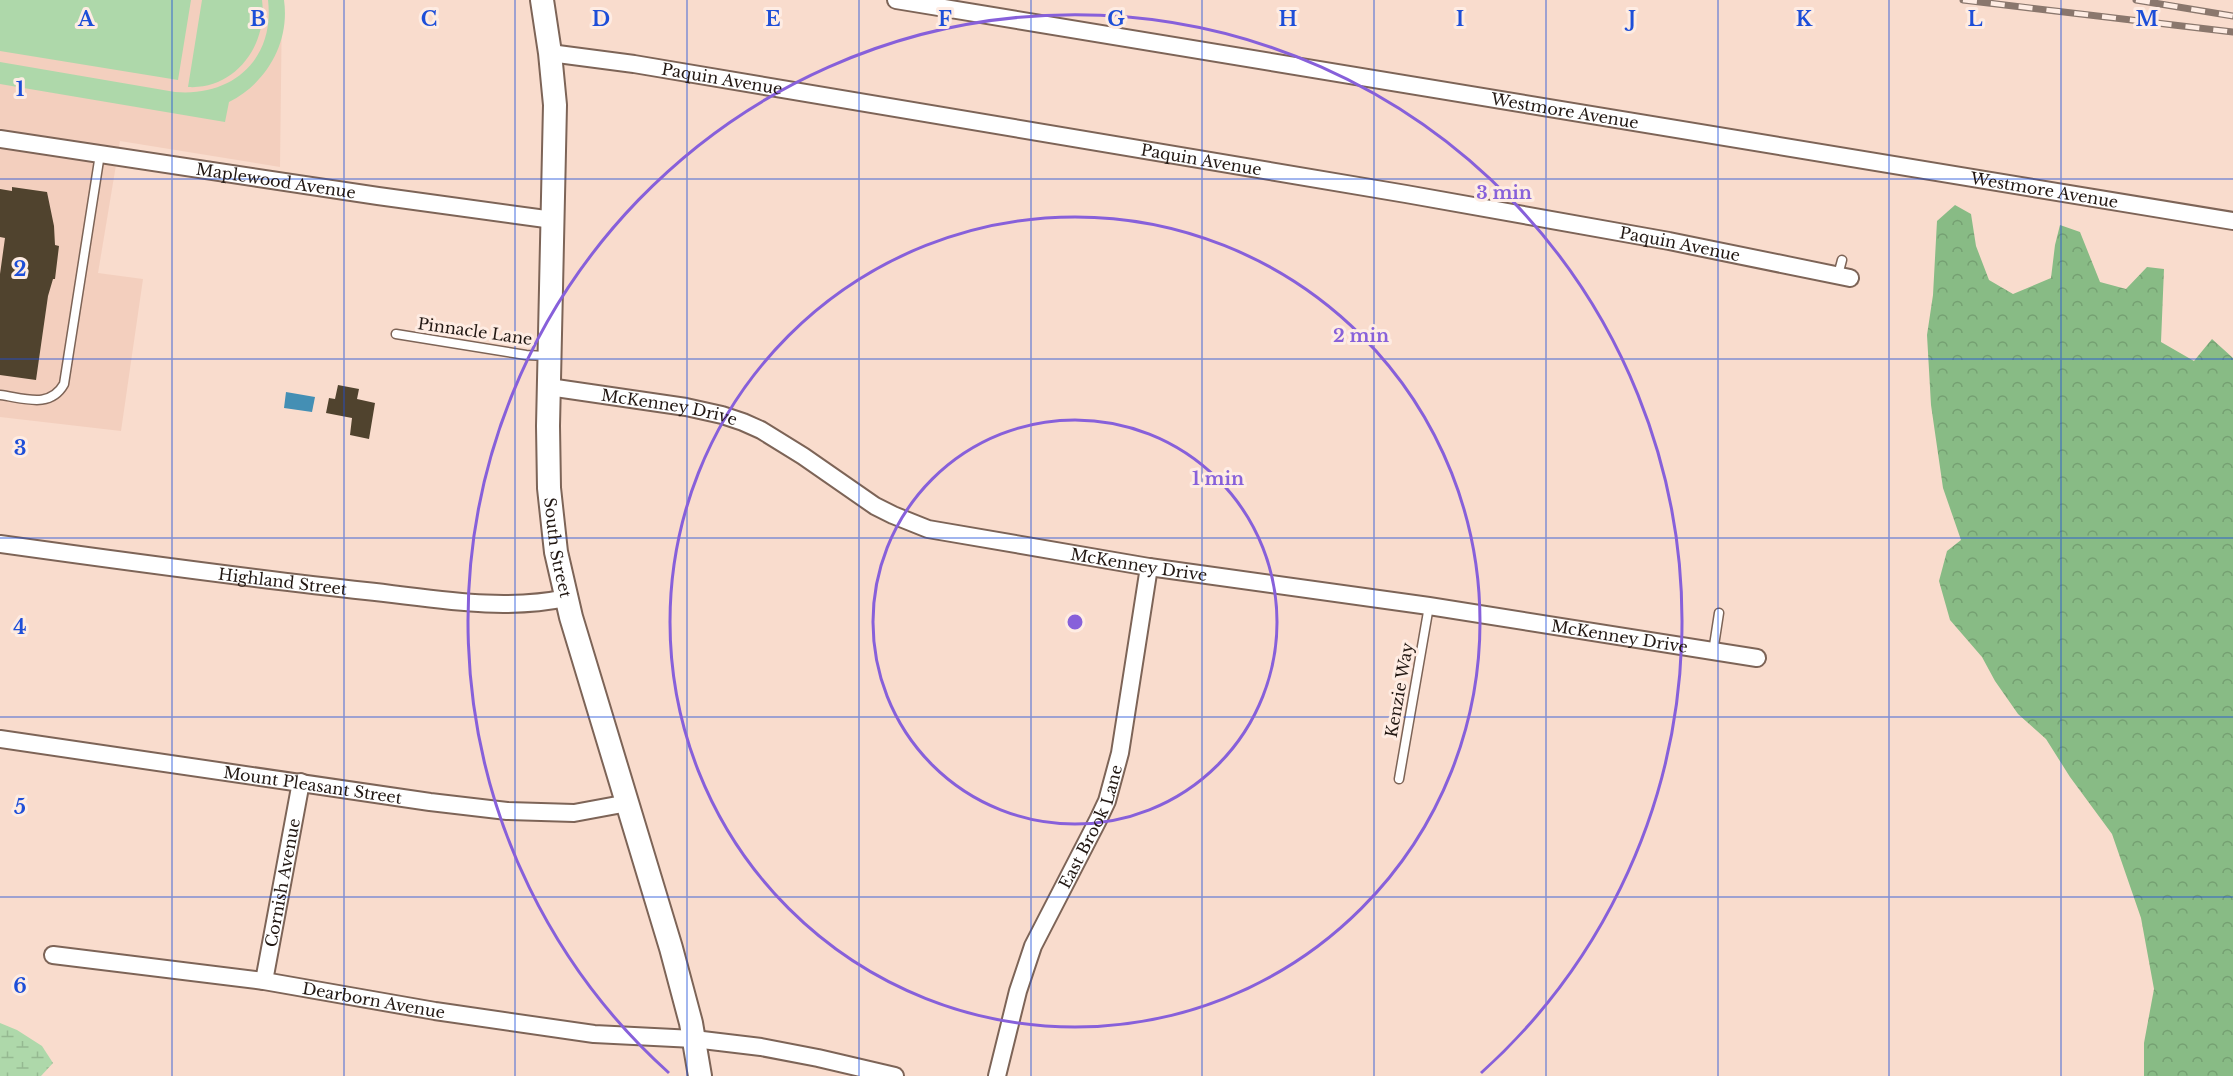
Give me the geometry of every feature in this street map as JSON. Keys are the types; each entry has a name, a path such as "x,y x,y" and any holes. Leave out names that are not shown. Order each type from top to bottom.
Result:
{"street":[{"name":"South Street","path":"542,0 555,105 549,457 556,552 566,598 671,948 694,1039 700,1076"},
{"name":"Westmore Avenue","path":"896,0 2233,221"},
{"name":"Paquin Avenue","path":"550,53 645,66 1406,194 1843,271"},
{"name":"Maplewood Avenue","path":"0,139 553,220"},
{"name":"McKenney Drive","path":"549,387 686,407 743,422 786,446 875,506 928,529 1149,567 1429,606 1757,658"},
{"name":"Highland Street","path":"0,544 233,577 486,604 531,604 566,598"},
{"name":"East Brook Lane","path":"997,1076 1018,991 1033,946 1098,820 1114,779 1149,567"},
{"name":"Mount Pleasant Street","path":"0,739 430,802 538,813 574,813 628,803"},
{"name":"Cornish Avenue","path":"264,981 301,782"},
{"name":"Dearborn Avenue","path":"53,955 264,981 435,1011 594,1034 694,1039 761,1047 895,1076"}],"lane":[{"path":"0,395 46,399 55,397 64,384 100,153"},
{"name":"Pinnacle Lane","path":"396,334 526,355 550,356"},
{"name":"Kenzie Way","path":"1398,779 1429,606"},
{"path":"1713,652 1719,613"}],"shaded area":[{"path":"0,0 282,0 280,167 120,141 98,273 143,279 121,431 0,417"}],"green space":[{"path":"0,0 191,0 178,80 0,51"},
{"path":"202,0 262,0 260,33 245,62 234,73 205,86 188,87"},
{"path":"268,0 284,0 285,16 279,46 265,72 243,94 229,102 225,122 0,84 0,62 175,92 196,92 215,88 232,81 246,70 257,56 265,40"},
{"path":"1955,205 1971,214 1976,246 1989,280 2013,294 2051,278 2060,225 2080,232 2100,282 2126,289 2147,267 2164,269 2161,342 2194,361 2212,339 2233,358 2233,1076 2144,1076 2144,1043 2154,989 2141,918 2112,834 2070,777 2046,739 2018,714 1995,681 1982,657 1950,620 1939,581 1947,551 1961,540 1943,488 1931,405 1927,335 1933,295 1937,221"},
{"path":"0,1023 17,1030 42,1046 53,1063 41,1076 0,1076"}],"water":[{"path":"286,392 315,397 312,412 284,408"}],"building":[{"path":"12,187 47,192 54,226 55,245 59,246 55,279 53,279 48,296 36,380 0,375 0,274 5,238 0,237 0,189 12,191"},
{"path":"338,385 359,389 357,399 375,403 369,439 350,435 352,418 326,413 329,398 335,399"}],"railway":[{"path":"1963,0 2233,32"},
{"path":"2136,0 2233,16"}]}
